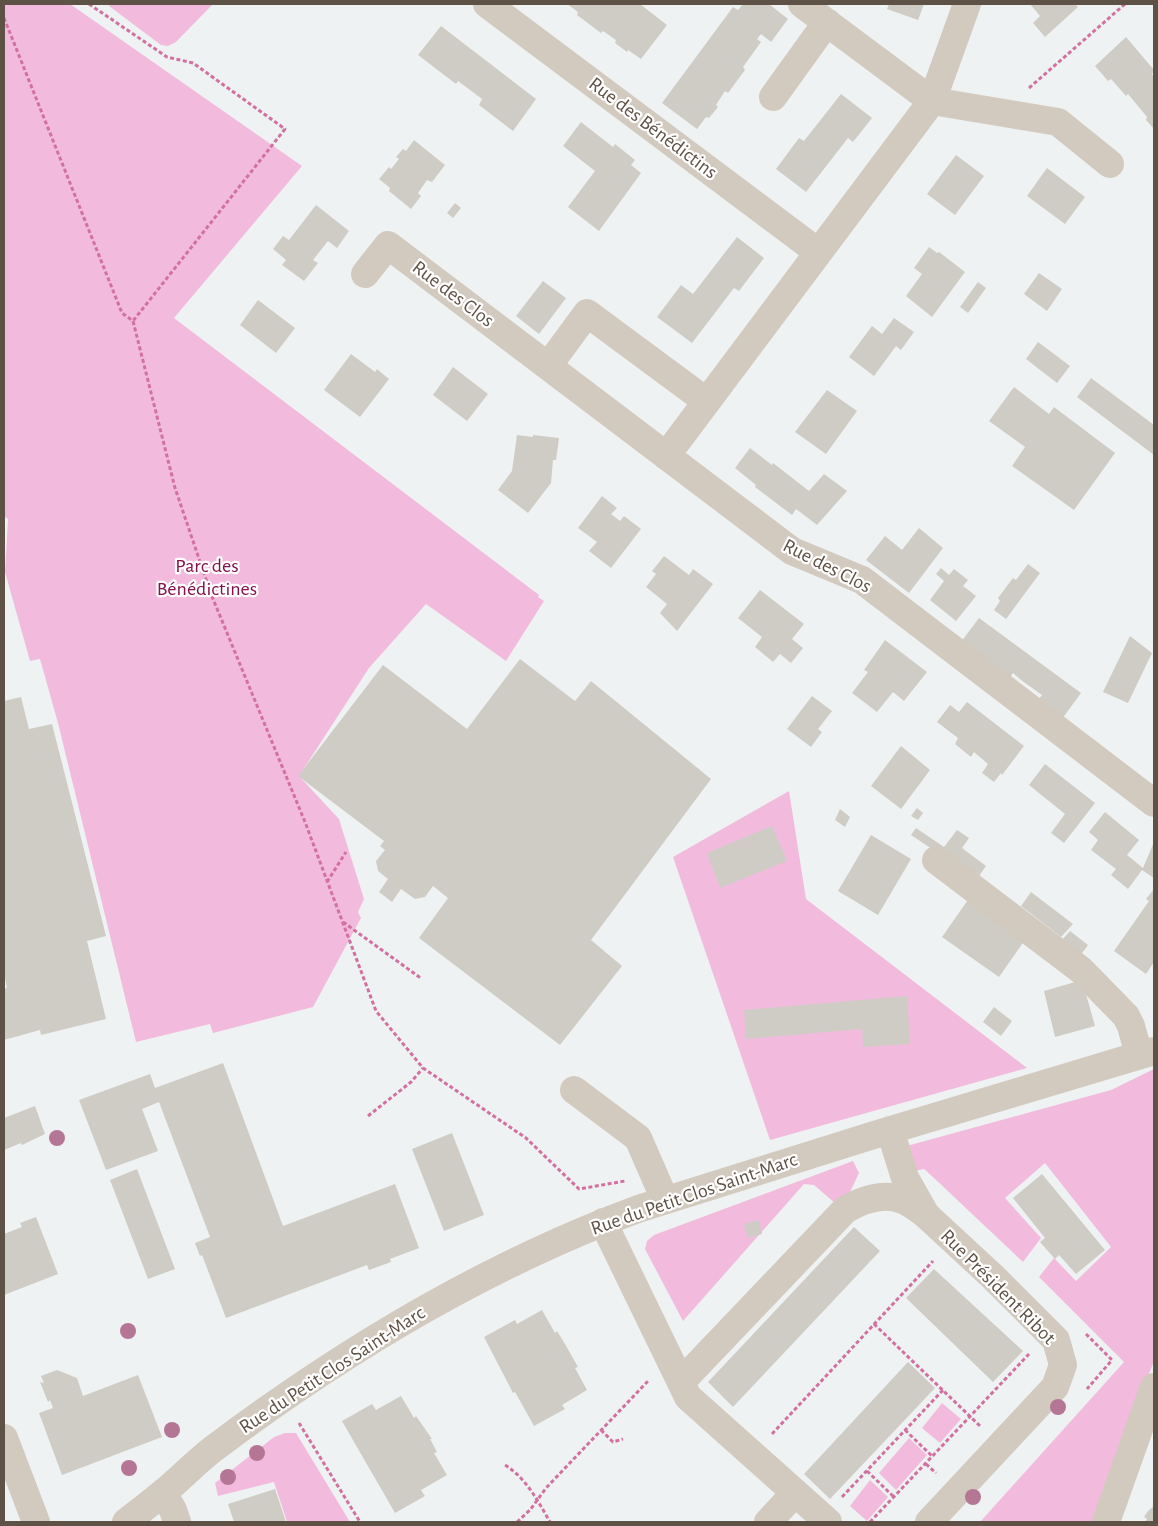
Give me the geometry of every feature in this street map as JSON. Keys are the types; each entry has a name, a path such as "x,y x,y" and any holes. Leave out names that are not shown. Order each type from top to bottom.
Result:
{"street":[{"name":"Rue des Bénédictins","path":"487,4 818,252"},
{"path":"802,4 932,101 1058,122 1110,164"},
{"path":"666,456 932,101 967,4"},
{"path":"773,97 827,22"},
{"name":"Rue des Clos","path":"366,274 388,245 792,551 862,580 1154,803"},
{"path":"548,366 587,313 706,401"},
{"path":"936,860 1081,970 1126,1016 1147,1053"},
{"name":"Rue du Petit Clos Saint-Marc","path":"126,1522 163,1493 212,1450 357,1349 413,1315 489,1276 603,1222 665,1200 890,1130 1147,1053"},
{"path":"574,1090 638,1138 665,1200"},
{"name":"Rue Président Ribot","path":"890,1130 905,1178 926,1215"},
{"name":"Rue Président Ribot","path":"682,1382 845,1210 858,1203 887,1196 903,1200 926,1215 992,1276 1056,1340 1063,1365 1056,1387 929,1522"},
{"path":"603,1222 688,1397 795,1493 833,1511"},
{"path":"1106,1522 1154,1387"},
{"path":"4,1438 36,1522"},
{"path":"163,1493 173,1510 177,1522"},
{"path":"768,1522 795,1493"}],"path":[{"path":"89,4 167,57 193,63 285,129 133,321"},
{"path":"1001,113 1125,4"},
{"path":"4,18 122,313 133,321 175,488 211,594 304,822 376,1011 423,1068 526,1138 579,1189 629,1181 638,1209"},
{"path":"327,882 346,852"},
{"path":"342,922 422,979"},
{"path":"368,1116 411,1082 423,1068"},
{"path":"752,1454 953,1241"},
{"path":"874,1324 970,1417"},
{"path":"870,1522 1031,1352"},
{"path":"517,1522 530,1510 546,1488 654,1374"},
{"path":"833,1511 943,1390"},
{"path":"296,1417 360,1522"},
{"path":"601,1430 613,1442 623,1439"},
{"path":"905,1430 932,1456"},
{"path":"505,1465 516,1472 538,1500 550,1522"},
{"path":"868,1471 894,1496"}],"green space":[{"name":"Parc des Bénédictines","path":"4,4 70,4 302,166 174,318 539,595 538,597 544,601 506,661 426,604 369,668 299,776 339,819 364,899 358,912 361,918 313,1007 213,1033 210,1024 136,1042 58,723 40,659 30,661 5,572 8,519 4,516"},
{"path":"110,4 213,4 176,42 168,46 161,45 109,6"},
{"path":"789,791 806,899 1027,1068 770,1140 673,857"},
{"path":"1154,1069 1154,1361 1093,1522 980,1522 1124,1362 1039,1277 1054,1258 1076,1281 1111,1247 1045,1163 1005,1198 1041,1238 1023,1262 924,1169 910,1172 903,1147 1111,1090"},
{"path":"853,1161 859,1173 850,1192 836,1204 814,1185 804,1184 683,1321 645,1249 647,1241 654,1235"},
{"path":"942,1403 961,1419 940,1443 922,1428"},
{"path":"285,1433 296,1433 350,1522 287,1522 274,1482 218,1496 215,1483 274,1437"},
{"path":"909,1438 927,1455 896,1490 879,1473"},
{"path":"870,1480 888,1497 867,1521 850,1506"}],"building":[{"path":"567,4 640,4 667,25 641,59 628,50 627,52 615,43 616,40 603,31 601,33 577,15 578,12"},
{"path":"743,4 769,4 788,19 771,42 761,34 757,39 761,42 743,67 745,70 728,93 725,91 716,105 718,107 709,118 706,117 697,129 662,103 733,7 738,10"},
{"path":"889,4 924,4 918,20 887,9"},
{"path":"1030,4 1075,4 1078,7 1045,37 1033,23 1040,16"},
{"path":"441,26 536,99 513,131 479,105 482,99 458,81 456,84 418,55"},
{"path":"1126,37 1154,70 1152,74 1154,77 1154,129 1146,120 1147,117 1128,94 1126,96 1111,79 1108,81 1095,66"},
{"path":"841,94 872,118 853,142 848,138 806,192 776,169 799,138 804,141"},
{"path":"581,122 613,147 615,144 635,160 631,165 641,173 599,231 568,207 595,171 563,146"},
{"path":"414,140 445,165 432,182 427,180 418,193 421,196 411,209 389,191 390,188 379,179 389,167 391,169 399,159 396,157 403,149 406,151"},
{"path":"956,155 984,176 955,215 927,194"},
{"path":"1047,168 1085,197 1065,224 1027,196"},
{"path":"455,203 461,208 453,218 447,213"},
{"path":"316,205 349,231 337,248 328,241 313,260 318,263 304,281 282,265 286,260 273,249 283,236 289,240"},
{"path":"737,237 764,258 739,291 734,288 692,343 657,317 681,285 693,294"},
{"path":"929,247 937,253 939,252 965,272 932,317 906,296 922,274 914,268"},
{"path":"1039,273 1062,289 1047,311 1024,294"},
{"path":"543,281 566,298 539,334 516,316"},
{"path":"978,282 986,288 968,313 960,307"},
{"path":"258,300 295,328 276,353 240,325"},
{"path":"894,318 914,332 901,350 896,346 874,376 849,357 872,326 882,334"},
{"path":"1038,342 1070,366 1057,383 1026,359"},
{"path":"351,354 375,372 377,369 389,379 360,417 324,390"},
{"path":"453,367 488,394 467,421 433,395"},
{"path":"1091,378 1154,425 1154,455 1077,397"},
{"path":"1014,387 1049,414 1054,407 1115,453 1074,510 1012,466 1025,447 989,421"},
{"path":"827,390 857,411 826,454 795,432"},
{"path":"517,435 559,438 556,460 553,460 551,483 528,513 498,490 512,471"},
{"path":"750,448 809,491 824,474 847,491 817,525 796,509 792,515 755,487 756,485 735,468"},
{"path":"602,496 617,508 611,514 620,521 624,516 641,529 611,568 589,551 597,542 578,528"},
{"path":"919,528 943,548 909,593 866,560 885,536 902,550"},
{"path":"664,556 689,575 693,569 713,584 677,631 660,613 667,604 646,587 656,574 652,571"},
{"path":"1028,564 1040,573 1006,619 994,610 1000,601 998,598 1013,578 1016,580"},
{"path":"941,568 949,575 954,569 968,580 963,586 976,596 956,621 930,600 944,581 936,574"},
{"path":"760,590 804,624 792,639 803,648 791,663 780,654 773,662 755,647 762,637 738,618"},
{"path":"979,618 1081,693 1062,719 1038,700 1042,695 1013,673 1009,679 961,642"},
{"path":"1130,636 1152,653 1128,703 1103,692"},
{"path":"885,640 927,672 904,701 893,692 877,712 852,693 868,672 864,670"},
{"path":"520,659 575,701 591,681 711,779 591,940 622,966 560,1045 419,938 448,898 433,886 425,897 415,899 401,889 392,902 379,892 388,879 378,871 376,861 385,850 380,846 384,841 298,776 383,665 467,729"},
{"path":"812,696 832,711 818,729 822,732 811,747 787,729"},
{"path":"21,697 29,729 52,724 106,936 87,941 106,1019 41,1035 40,1030 4,1040 4,989 7,988 4,974 4,701"},
{"path":"967,702 1024,746 1002,775 1001,773 994,782 982,773 988,764 974,752 971,757 955,744 958,738 937,722 950,705 959,712"},
{"path":"901,746 930,770 901,809 871,786"},
{"path":"1045,764 1095,803 1064,843 1051,833 1065,814 1029,785"},
{"path":"917,808 923,813 918,820 911,816"},
{"path":"840,809 850,817 845,827 835,820"},
{"path":"1105,812 1139,840 1127,855 1143,868 1154,842 1154,878 1142,870 1128,889 1111,875 1116,869 1091,850 1098,840 1089,832"},
{"path":"772,826 787,861 720,888 707,853"},
{"path":"916,828 944,847 957,830 969,838 962,848 986,866 977,879 911,835"},
{"path":"871,835 911,859 878,915 838,891"},
{"path":"1154,889 1154,962 1146,974 1114,951 1149,901 1146,899"},
{"path":"1031,892 1073,924 1061,937 1021,906"},
{"path":"970,897 1027,937 999,977 942,937"},
{"path":"1070,931 1088,945 1080,956 1061,941"},
{"path":"1082,980 1095,1026 1055,1037 1044,991"},
{"path":"907,996 910,1044 863,1047 862,1029 746,1039 744,1010"},
{"path":"994,1007 1012,1021 1001,1036 983,1022"},
{"path":"223,1063 283,1226 395,1184 419,1248 390,1259 391,1262 369,1270 367,1265 226,1318 202,1255 200,1256 195,1243 210,1237 159,1102 142,1109 158,1151 106,1170 79,1100 150,1074 155,1088"},
{"path":"35,1106 45,1134 22,1145 21,1143 4,1150 4,1118"},
{"path":"452,1133 484,1215 444,1231 412,1149"},
{"path":"137,1169 175,1269 148,1279 110,1180"},
{"path":"1042,1174 1105,1250 1076,1274 1059,1255 1055,1259 1040,1242 1045,1238 1013,1198"},
{"path":"36,1217 58,1274 4,1295 4,1234 22,1227 20,1223"},
{"path":"759,1220 762,1234 748,1238 744,1224"},
{"path":"854,1227 880,1251 733,1407 708,1382"},
{"path":"934,1269 1023,1351 993,1382 906,1298"},
{"path":"542,1310 578,1367 575,1368 587,1390 562,1405 565,1409 534,1426 515,1392 513,1393 484,1337 515,1320 517,1324"},
{"path":"908,1362 935,1388 830,1499 804,1474"},
{"path":"57,1370 77,1378 83,1396 138,1375 162,1437 62,1475 39,1413 53,1408 50,1400 48,1402 40,1382 44,1383 41,1376"},
{"path":"401,1396 414,1418 416,1416 432,1439 430,1439 437,1452 434,1453 447,1475 421,1490 425,1496 395,1513 342,1421 372,1404 376,1410"},
{"path":"275,1489 286,1522 234,1522 228,1504"},
{"path":"1154,1506 1154,1522 1145,1522 1147,1519 1144,1517"}]}
